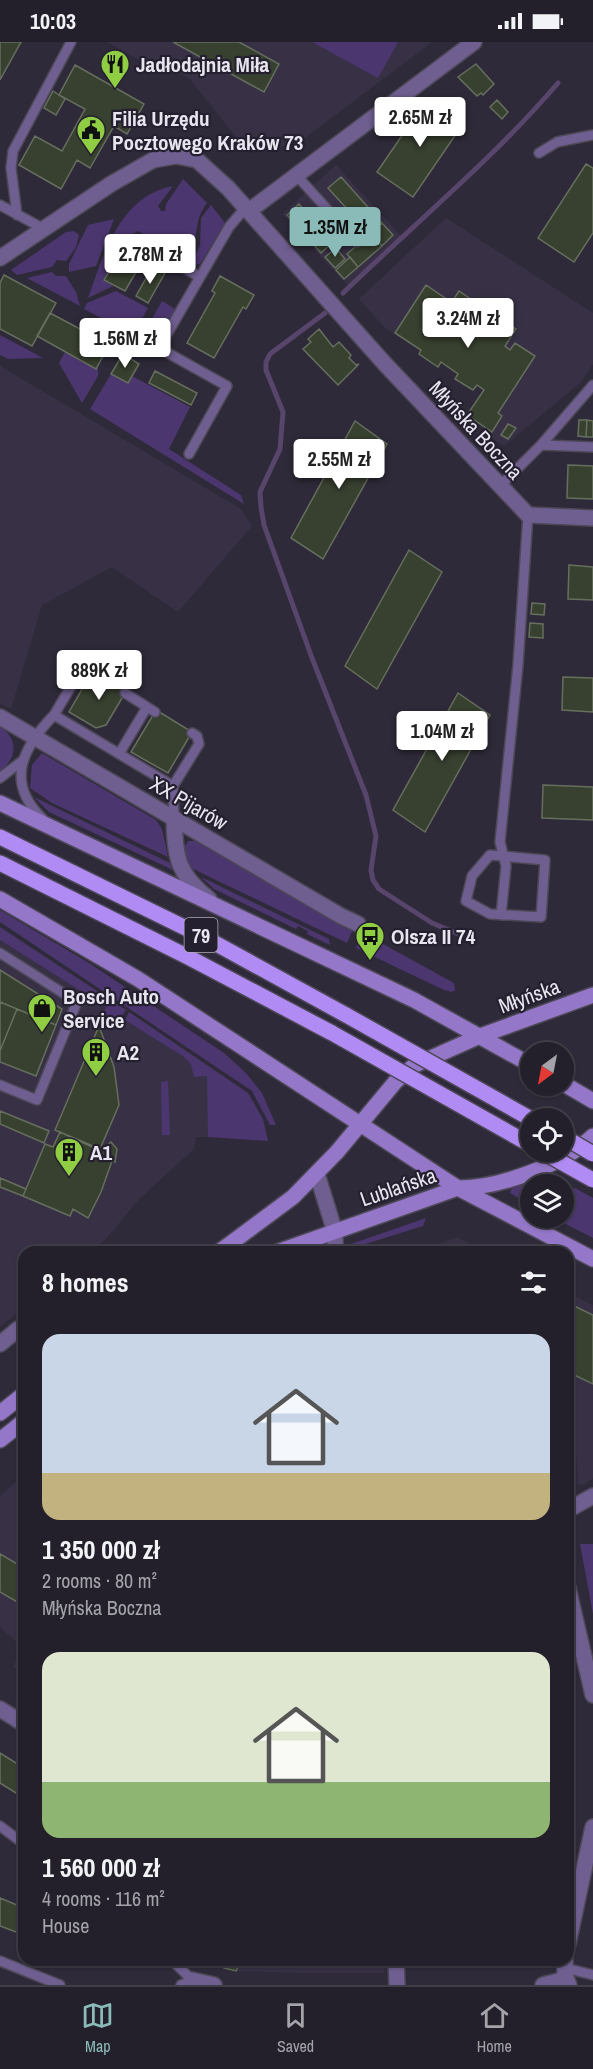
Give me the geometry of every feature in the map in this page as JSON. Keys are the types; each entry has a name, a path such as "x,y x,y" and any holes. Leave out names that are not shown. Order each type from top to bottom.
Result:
{"main road":[{"path":"0,803 414,1000 520,1059"},
{"name":"79","path":"0,837 202,936 520,1113"},
{"name":"79","path":"0,863 178,951 520,1139"},
{"path":"0,899 138,979 458,1188 477,1188 496,1184 540,1168 575,1151 593,1136"},
{"name":"Młyńska","path":"359,1125 396,1081 415,1065 480,1035 593,995"},
{"path":"574,1090 593,1101"},
{"path":"228,1246 252,1231 316,1174 359,1125"},
{"path":"574,1143 593,1154"},
{"path":"561,1162 593,1180"},
{"name":"Lublańska","path":"294,1246 458,1188 568,1246"},
{"name":"Lublańska","path":"574,1249 593,1259"},
{"path":"0,1413 18,1399"},
{"path":"0,1440 18,1426"}],"street":[{"path":"247,209 298,177 474,42"},
{"name":"Młyńska Boczna","path":"0,258 134,170 153,160 176,156 188,157 207,166 385,363 528,515"},
{"path":"528,515 593,518"},
{"name":"XX Pijarów","path":"0,717 358,924"},
{"path":"174,818 176,856 181,870 196,889 228,913"},
{"path":"316,1174 335,1232 335,1246"},
{"path":"0,1344 18,1329"},
{"path":"574,1505 593,1496"},
{"path":"574,1614 593,1695"},
{"path":"0,1709 18,1720"},
{"path":"574,1916 593,1827"},
{"path":"396,1966 397,1985"},
{"path":"543,1985 566,1973"},
{"path":"186,1982 214,1985"}],"lane":[{"path":"18,215 11,168 13,151 71,42"},
{"path":"539,153 557,142 593,135"},
{"path":"298,177 357,242"},
{"path":"0,206 44,229"},
{"path":"189,454 227,386 159,348 229,227 247,209"},
{"path":"157,253 200,277"},
{"path":"500,486 541,445 593,385"},
{"path":"541,445 593,447"},
{"path":"501,915 506,866 500,836 518,665 528,515"},
{"path":"59,831 38,814 29,802 22,783 22,761 34,736 54,715 82,668 98,678"},
{"path":"118,754 129,747 151,710 124,693"},
{"path":"54,715 173,786"},
{"path":"174,818 173,786 199,744 197,736 192,733"},
{"path":"178,755 188,761"},
{"path":"0,778 22,761"},
{"path":"169,771 178,777"},
{"path":"490,855 503,856 545,861 541,917 490,914 466,901 472,876 490,855"},
{"path":"0,952 78,1002 37,1100 0,1084"},
{"path":"0,1826 18,1840"},
{"path":"0,1961 60,1985"},
{"path":"176,1966 186,1982"},
{"path":"566,1973 578,1969 593,1975"}],"shaded area":[{"path":"107,42 432,42 306,137 277,148 240,142 190,79 152,58 148,65"},
{"path":"312,42 398,42 378,78"},
{"path":"336,165 401,236 347,285 282,214"},
{"path":"183,179 207,203 199,217 189,257 156,237 154,240 138,231 128,236 103,280 113,286 88,298 108,245 127,214 140,201 155,192 173,186 158,206 161,211 165,211 166,204"},
{"path":"211,205 225,223 200,264 191,265 200,245 201,218"},
{"path":"446,218 593,313 593,364 580,383 504,446 489,436 492,431 467,415 484,390 477,385 473,390 455,379 458,373 441,363 438,367 419,354 421,350 385,328 359,299"},
{"path":"114,219 96,266 69,272 69,264 88,225"},
{"path":"74,231 79,235 76,247 66,261 57,260 52,267 17,275 11,270 66,232"},
{"path":"52,272 56,276 66,276 76,292 80,306 27,278"},
{"path":"116,291 148,308 133,335 84,309 87,303"},
{"path":"162,301 175,309 152,350 148,350 144,347 146,343 140,340"},
{"path":"0,335 43,358 8,359 0,355"},
{"path":"65,352 96,369 98,367 98,376 82,403 59,363"},
{"path":"0,366 241,509 252,526 178,612 112,567 42,605 11,709 0,703"},
{"path":"111,374 128,383 132,376 190,407 169,449 241,495 244,504 90,409"},
{"path":"0,727 10,737 14,749 10,761 0,771"},
{"path":"42,753 156,820 162,829 168,857 52,803 30,788 32,765"},
{"path":"34,797 170,863 173,870 49,812"},
{"path":"188,841 195,841 347,929 349,925 354,927 347,943 191,868 183,850"},
{"path":"201,877 329,939 330,945 307,934 308,931 298,926 296,929 214,889"},
{"path":"0,910 89,963 224,1053 246,1073 262,1093 276,1125 270,1125 252,1091 0,922"},
{"path":"0,927 126,1010 121,1017 114,1020 104,1013 106,1007 0,940"},
{"path":"363,933 454,983 455,990 452,992 444,990 356,948"},
{"path":"0,940 184,1057 207,1076 210,1117 208,1137 196,1137 194,1149 139,1199 98,1246 18,1246 18,1313 0,1327"},
{"path":"129,1012 248,1093 263,1119 268,1141 208,1137 207,1076 194,1077 191,1064 184,1057 125,1020"},
{"path":"168,1081 170,1135 162,1135 161,1082"},
{"path":"520,1184 520,1199 510,1193 512,1187"},
{"path":"574,1189 593,1198 593,1238 574,1228"},
{"path":"426,1218 423,1226 359,1246 348,1245"},
{"path":"457,1237 475,1246 432,1246"},
{"path":"574,1296 593,1305 593,1478 585,1484 578,1485 574,1422"},
{"path":"18,1480 18,1643 0,1627 0,1496"},
{"path":"580,1544 593,1544 593,1614"},
{"path":"18,1656 18,1670 13,1667"},
{"path":"239,1966 384,1966 385,1971 383,1973 303,1973 236,1971"}],"building":[{"path":"0,42 21,42 0,80"},
{"path":"173,42 239,42 279,64 264,92"},
{"path":"476,64 494,84 483,95 481,93 477,96 458,77"},
{"path":"75,65 144,104 127,134 114,126 90,168 77,160 61,189 19,165 35,136 62,151 85,109 59,95"},
{"path":"53,91 65,99 56,115 44,108"},
{"path":"427,99 463,124 413,197 377,172"},
{"path":"497,100 508,112 502,119 490,107"},
{"path":"586,164 593,168 593,233 574,262 538,238"},
{"path":"341,177 382,223 370,234 328,188"},
{"path":"299,204 333,242 321,253 287,215"},
{"path":"382,223 393,235 382,246 371,233"},
{"path":"371,233 382,246 358,267 347,254"},
{"path":"129,237 150,248 125,291 104,280"},
{"path":"336,248 345,259 335,268 325,257"},
{"path":"350,257 358,267 344,279 336,270"},
{"path":"153,266 165,273 148,303 136,296"},
{"path":"4,275 56,303 32,346 0,329 0,283"},
{"path":"220,276 254,295 246,309 243,307 214,358 187,343 215,293 212,291"},
{"path":"426,285 445,298 441,304 448,308 459,291 478,304 473,311 492,323 496,316 516,329 505,346 510,350 515,343 535,356 498,413 502,416 492,432 467,415 484,390 477,385 473,390 455,379 458,374 441,362 438,367 419,354 421,350 395,333"},
{"path":"50,313 95,337 99,330 113,338 96,369 37,336"},
{"path":"319,329 333,347 339,342 351,355 349,358 356,365 359,364 338,385 303,349 311,342 308,339"},
{"path":"123,354 139,364 128,383 111,374"},
{"path":"155,371 197,393 191,405 149,383"},
{"path":"579,420 587,420 586,437 578,436"},
{"path":"587,420 593,421 593,437 586,437"},
{"path":"355,421 387,444 323,559 291,538"},
{"path":"508,424 516,428 508,439 501,435"},
{"path":"568,465 593,466 593,499 567,498"},
{"path":"409,550 442,572 377,689 345,666"},
{"path":"569,565 593,567 593,600 568,599"},
{"path":"532,603 545,604 544,615 531,614"},
{"path":"530,623 543,624 543,638 529,637"},
{"path":"102,672 128,688 106,725 96,728 69,712 88,679 96,683"},
{"path":"563,677 593,678 593,712 562,710"},
{"path":"458,693 490,715 425,832 393,810"},
{"path":"156,710 192,732 168,773 131,752"},
{"path":"543,785 593,787 593,820 542,818"},
{"path":"0,970 62,1009 56,1025 0,1002"},
{"path":"0,1002 17,1009 0,1051"},
{"path":"17,1009 56,1025 36,1076 0,1062 0,1051"},
{"name":"A2","path":"99,1026 114,1067 119,1105 100,1149 55,1130"},
{"path":"0,1111 49,1131 44,1143 0,1124"},
{"name":"A1","path":"60,1132 101,1151 111,1142 117,1149 115,1162 112,1161 101,1192 88,1218 73,1209 70,1216 23,1196 45,1144 53,1147"},
{"path":"0,1178 26,1189 23,1196 0,1187"},
{"path":"574,1306 593,1315 593,1384 574,1375"},
{"path":"0,1554 18,1564 18,1602 0,1592"},
{"path":"0,1753 18,1764 18,1794 0,1783"},
{"path":"0,1898 18,1906 18,1933 0,1926"},
{"path":"225,1966 238,1966 236,1971 224,1968"}],"waterway":[{"path":"343,293 507,138 558,83"},
{"path":"325,313 270,354 266,362 266,370 283,412 280,449 260,492 264,525 312,658 366,795 376,836 371,870 373,880 379,889 432,923 473,940"}],"place":[{"name":"Jadłodajnia Miła","path":"115,90"},
{"name":"Filia Urzędu Pocztowego Kraków 73","path":"91,156"},
{"name":"Olsza II 74","path":"370,962"},
{"name":"Bosch Auto Service","path":"42,1034"},
{"name":"A2","path":"96,1078"},
{"name":"A1","path":"69,1178"}]}
